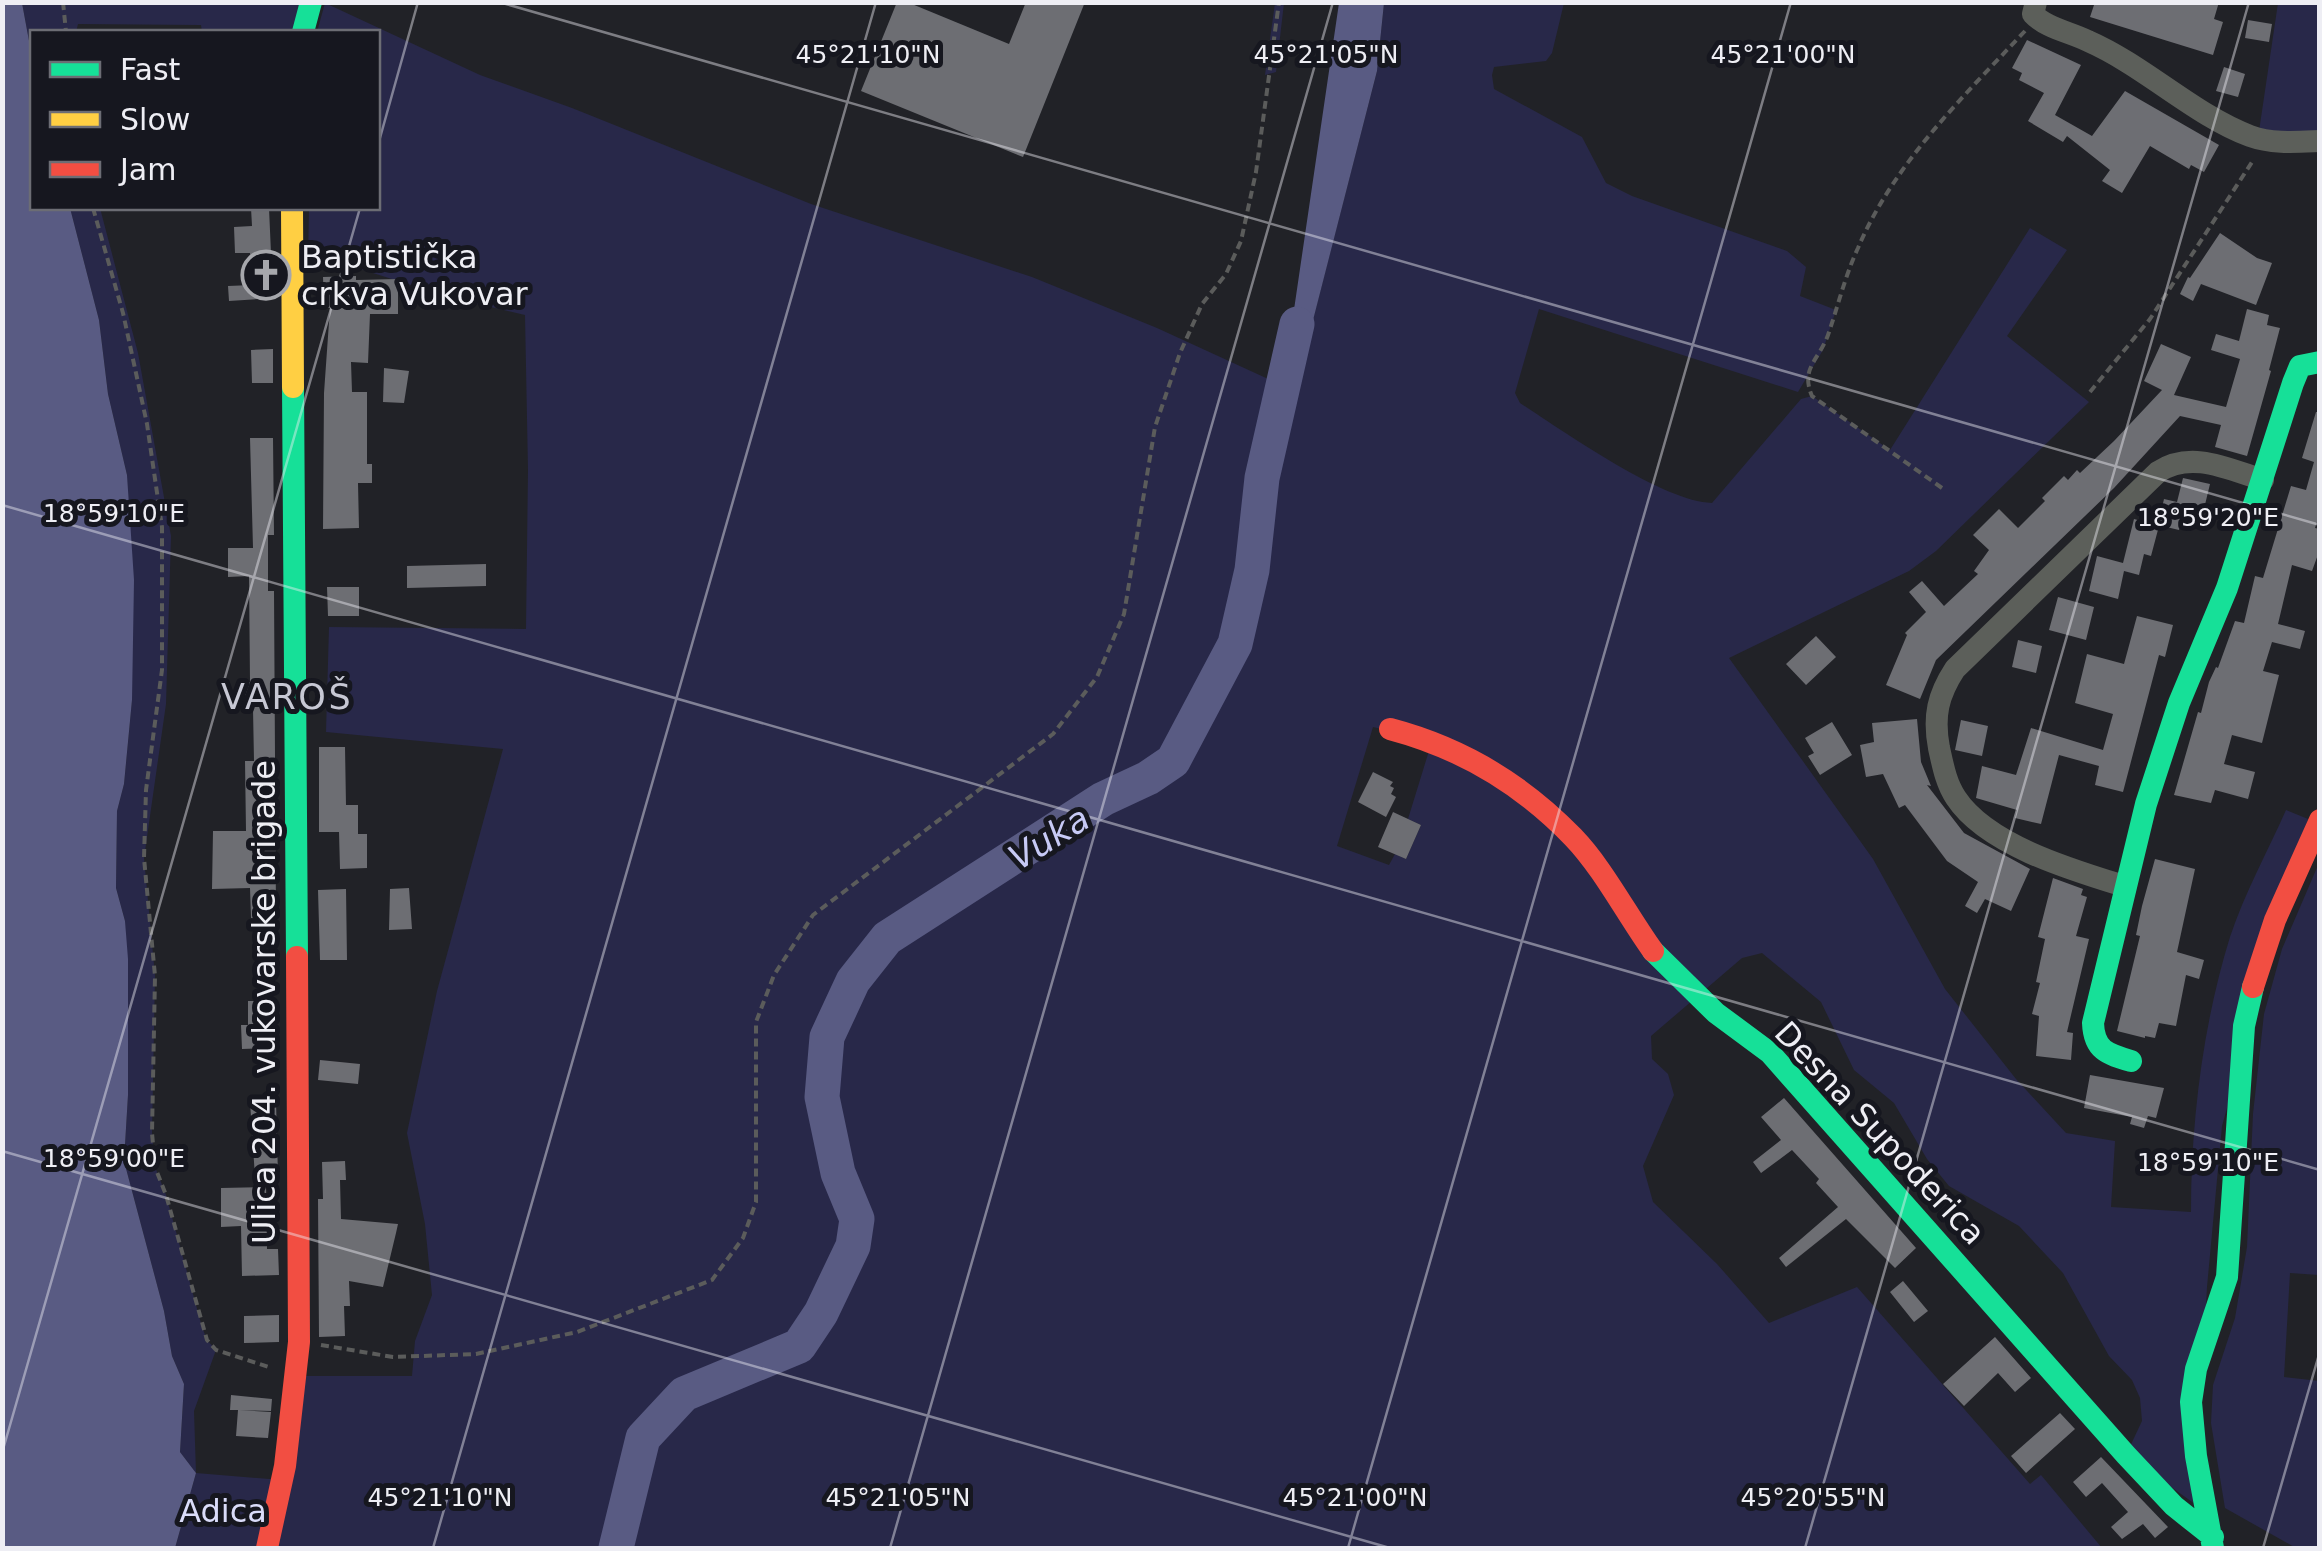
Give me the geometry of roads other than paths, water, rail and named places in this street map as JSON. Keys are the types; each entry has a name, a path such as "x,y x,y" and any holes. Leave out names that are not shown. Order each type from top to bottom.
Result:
{"street":[{"path":"304,30 311,2"},
{"path":"2038,12 2146,71 2232,127 2264,140 2320,141"},
{"name":"Ulica 204. vukovarske brigade","path":"267,1548 286,1466 299,1342 292,210"},
{"path":"2130,1061 2099,1051 2093,1043 2093,1023 2124,886 2180,703 2227,588 2300,366 2320,362"},
{"path":"2124,886 2073,870 1984,828 1957,800 1944,774 1936,734 1941,691 1956,669 2158,472 2186,460 2263,480"},
{"name":"Desna Supoderica","path":"1390,729 1432,740 1473,758 1522,791 1575,840 1652,950 1716,1013 1770,1053 2126,1454 2213,1543"},
{"path":"2213,1543 2196,1456 2191,1402 2196,1369 2227,1277 2244,1026 2250,992 2284,893 2320,820"}],"water":[{"path":"2,3 22,3 30,46 30,210 71,210 99,320 108,394 127,475 134,580 132,700 124,784 117,811 116,888 125,921 128,959 124,1161 172,1356 184,1384 180,1452 196,1473 175,1548 3,1548"},
{"path":"1339,3 1384,3 1377,71 1311,328 1285,371"}],"waterway":[{"name":"Vuka","path":"616,1548 643,1438 684,1394 799,1346 821,1313 853,1246 857,1219 838,1173 822,1097 827,1037 853,981 887,938 1103,799 1148,778 1173,761 1235,644 1252,570 1262,478 1297,324"}],"place":[{"name":"Baptistička crkva Vukovar","path":"266,275"}],"district":[{"name":"VAROŠ","path":"287,697"}],"park label":[{"name":"Adica","path":"223,1511"}]}
